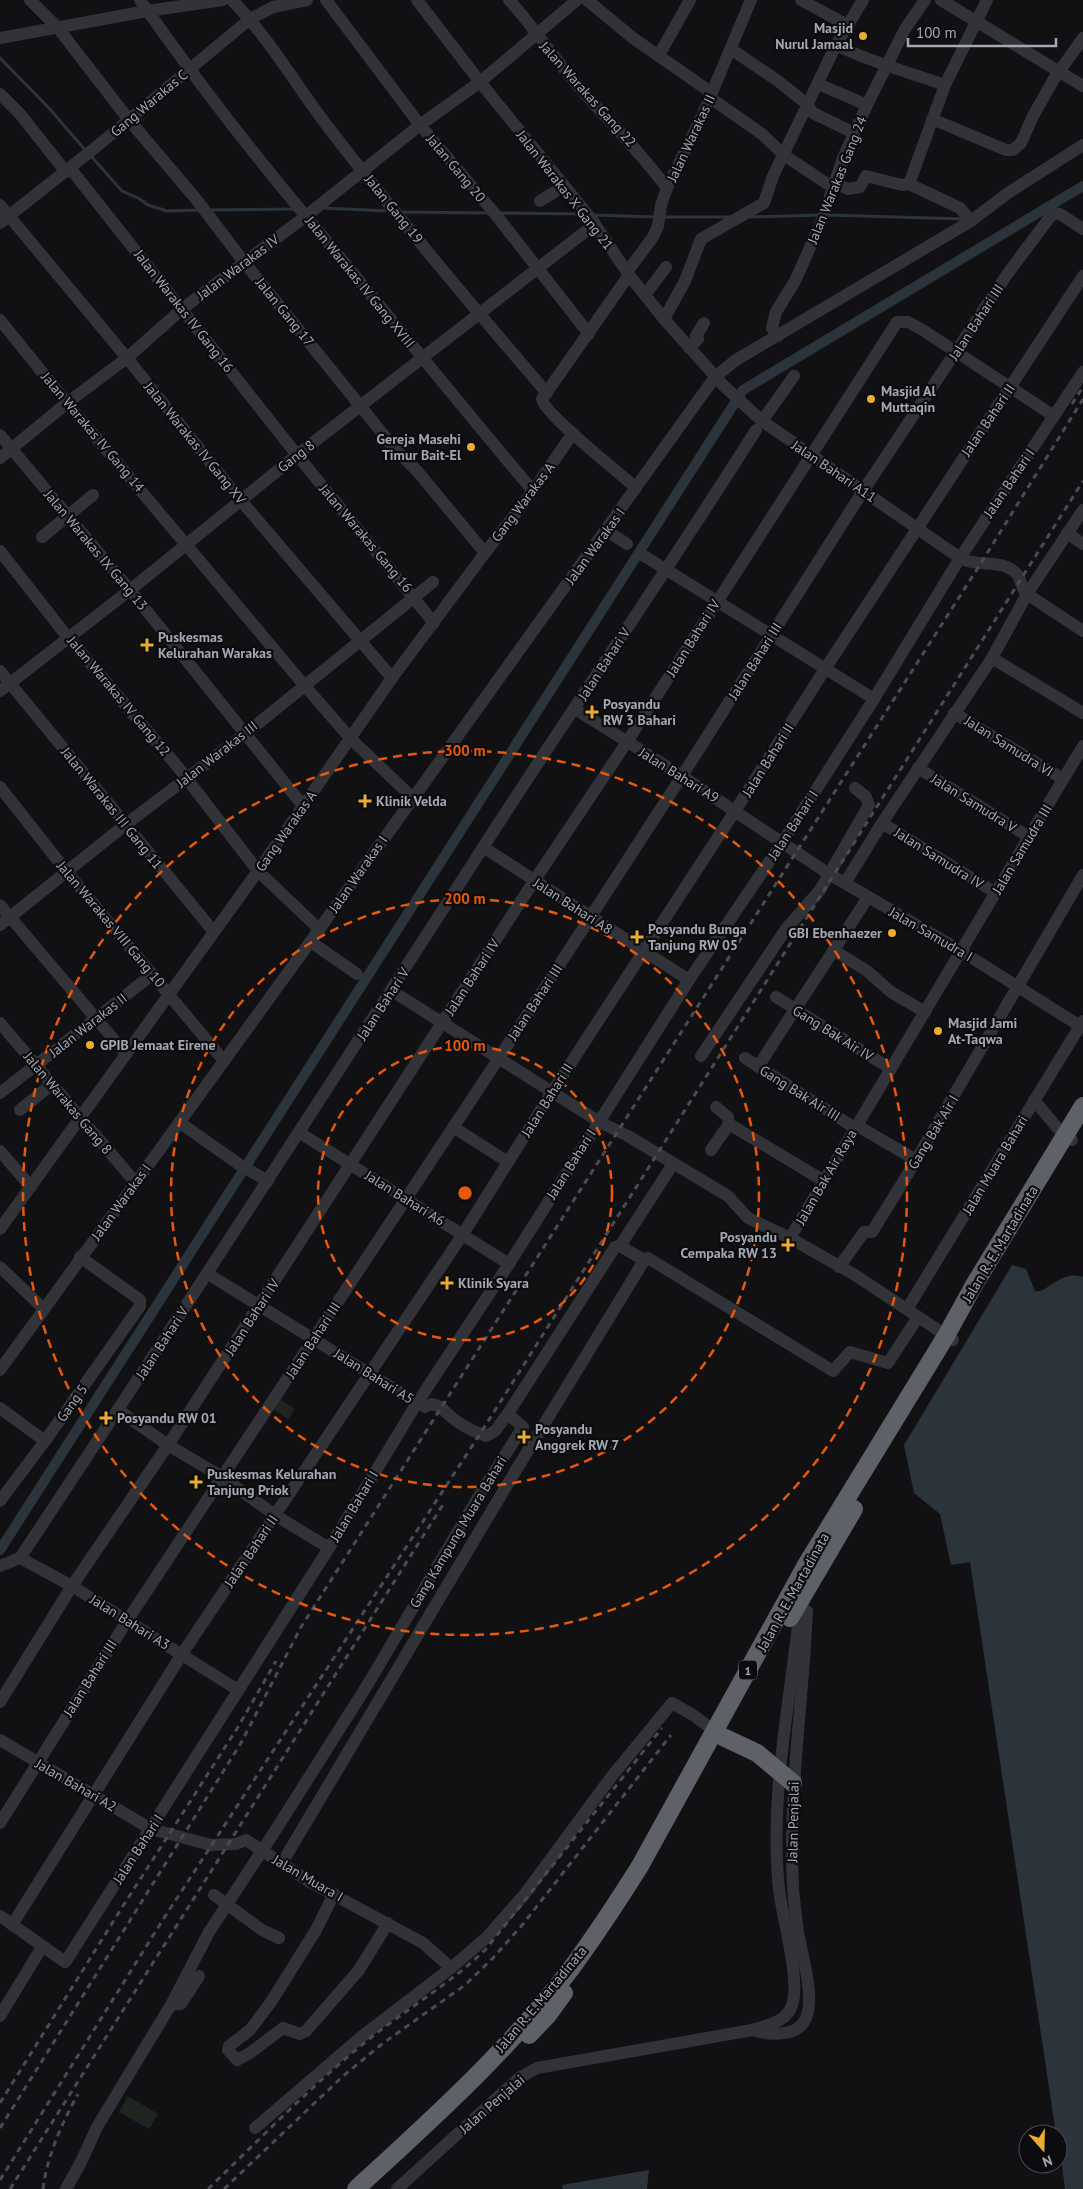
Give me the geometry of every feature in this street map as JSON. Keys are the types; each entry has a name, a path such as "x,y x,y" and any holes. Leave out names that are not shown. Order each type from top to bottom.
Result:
{"highway":[{"name":"Jalan R. E. Martadinata","path":"356,2189 435,2117 511,2038 569,1970 640,1866 804,1583 1068,1138 1083,1106"},
{"name":"Jalan R. E. Martadinata","path":"1068,1138 1083,1121"},
{"name":"Jalan R. E. Martadinata","path":"370,2189 479,2088 548,2015 607,1933 670,1835 718,1734 804,1583"},
{"path":"718,1734 757,1754 787,1777"}],"street":[{"name":"Jalan Gang 17","path":"30,0 58,28 129,120 196,199 244,262 395,449 418,472 485,552"},
{"path":"0,38 58,28 143,6 223,0"},
{"name":"Jalan Gang 19","path":"232,0 250,19 328,126 396,212 479,314 547,393"},
{"name":"Gang Warakas C","path":"4,220 68,170 250,19 273,7 307,0"},
{"name":"Jalan Gang 20","path":"326,0 420,125 492,210 589,334"},
{"name":"Jalan Warakas X Gang 21","path":"417,0 480,82 580,204 628,273 664,320 719,381"},
{"name":"Jalan Warakas Gang 22","path":"510,0 536,36 612,125 638,150 668,188"},
{"name":"Jalan Warakas IV","path":"0,458 67,403 127,358 182,309 420,125 480,82 577,0"},
{"path":"587,0 632,38 659,55 762,134 774,148 833,185 848,189 860,187 866,176 902,185 908,184 960,208 969,219"},
{"path":"659,55 690,0"},
{"name":"Jalan Warakas II","path":"547,393 589,334 653,237 658,226 661,205 668,188 711,95 751,0"},
{"path":"803,0 849,26"},
{"path":"664,320 685,281 702,239 764,202 773,176 807,104 836,45 863,0"},
{"name":"Jalan Warakas Gang 24","path":"778,336 772,328 776,312 795,281 821,223 833,185 867,105 905,29 924,0"},
{"path":"941,0 1083,86"},
{"path":"908,184 945,85 978,22 987,0"},
{"name":"Jalan Warakas IV Gang XVIII","path":"143,6 190,69 308,211 422,358 533,491"},
{"path":"932,119 1006,150 1013,150 1021,143 1033,116 1060,71 1083,38"},
{"path":"836,45 861,58 887,64 945,85"},
{"path":"731,48 778,81 807,104 813,113 854,133"},
{"path":"818,84 867,105"},
{"path":"0,94 20,114 68,170"},
{"name":"Jalan Warakas I","path":"0,1370 78,1260 311,942 636,488 736,360 969,219 1083,146"},
{"name":"Jalan Warakas IV Gang 16","path":"68,170 182,309 297,455"},
{"path":"540,201 564,186"},
{"name":"Jalan Warakas IV Gang XV","path":"0,205 4,220 127,358 241,501 362,640 392,678"},
{"name":"Jalan Bahari III","path":"0,1823 127,1621 499,1058 682,776 863,491 1008,273 1051,215 1060,214 1083,229"},
{"name":"Gang 8","path":"5,687 130,590 297,455 538,269 592,220"},
{"path":"645,295 666,267"},
{"name":"Jalan Bahari II","path":"12,1925 95,1796 182,1654 463,1234 643,951 736,811 825,669 1083,276"},
{"name":"Jalan Warakas IV Gang 14","path":"0,320 67,403 304,685 351,739 413,798"},
{"name":"Jalan Bahari IV","path":"0,1702 72,1586 168,1445 534,881 627,742 893,327 900,320 908,322 956,353"},
{"path":"689,348 698,339 696,336 704,323"},
{"path":"956,353 1054,416"},
{"name":"Jalan Bahari I","path":"42,1946 66,1961 152,1829 329,1548 417,1403 509,1264 689,980 782,843 874,699 960,558 1083,372"},
{"name":"Jalan Bahari V","path":"20,1558 208,1274 483,847 667,569 758,422 794,376"},
{"name":"Jalan Bahari A11","path":"719,381 758,422 917,527 960,558"},
{"path":"547,393 542,399 544,406 636,488"},
{"name":"Gang Warakas A","path":"0,1229 258,872 392,678 485,552 533,491 573,433"},
{"name":"Jalan Warakas IX Gang 13","path":"0,435 130,590 304,807"},
{"name":"Jalan Warakas Gang 16","path":"297,455 434,623"},
{"path":"42,537 93,495"},
{"path":"845,884 882,823 992,658 1027,594 1083,510"},
{"path":"607,530 627,544"},
{"path":"1067,533 1083,544"},
{"name":"Jalan Warakas IV Gang 12","path":"0,551 69,638 187,778 258,872 319,929"},
{"path":"641,554 874,699"},
{"path":"960,558 973,563 993,563 1012,570 1020,577 1023,589 1027,594 1083,631"},
{"name":"Jalan Warakas III","path":"5,921 125,825 245,734 433,582"},
{"path":"992,658 1083,713"},
{"name":"Jalan Warakas III Gang 11","path":"0,671 5,687 125,825 214,932"},
{"name":"Jalan Bahari A9","path":"575,709 682,776 782,843"},
{"name":"Jalan Samudra VI","path":"954,713 1063,779"},
{"name":"Jalan Samudra III","path":"961,951 1083,746"},
{"name":"Jalan Samudra V","path":"918,768 1029,837"},
{"name":"Jalan Warakas VIII Gang 10","path":"0,787 67,872 224,1061"},
{"path":"700,1056 786,929 820,890 855,832 869,805 866,797 855,788"},
{"name":"Jalan Samudra IV","path":"882,823 996,893"},
{"name":"Jalan Samudra I","path":"782,843 845,884 961,951 1018,988 1081,1024"},
{"name":"Jalan Bahari A8","path":"483,847 689,980"},
{"name":"Gang Bak Air I","path":"839,1267 864,1232 872,1232 1018,988 1083,875"},
{"path":"758,1067 794,1009 835,951 868,897"},
{"path":"0,905 5,921 126,1054"},
{"path":"311,942 357,974"},
{"path":"835,951 867,971 890,992 925,1012"},
{"name":"Jalan Bak Air Raya","path":"950,1338 907,1309 790,1238 961,951"},
{"name":"Jalan Warakas II","path":"0,1093 153,974"},
{"path":"392,991 598,1121 628,1136 732,1199 748,1218 790,1238"},
{"name":"Gang Bak Air IV","path":"776,997 891,1069"},
{"name":"Jalan Warakas Gang 8","path":"0,1023 37,1065 80,1119 136,1182"},
{"name":"Jalan Muara Bahari","path":"907,1309 1081,1024"},
{"name":"Gang Bak Air III","path":"745,1058 856,1127 916,1160"},
{"path":"20,1110 52,1084"},
{"path":"1034,1100 1068,1138"},
{"path":"710,1150 729,1124 728,1117 716,1107"},
{"path":"179,1122 240,1165 268,1180"},
{"path":"729,1124 761,1145 824,1181"},
{"path":"453,1127 508,1162"},
{"name":"Jalan Bahari A6","path":"300,1133 509,1264"},
{"path":"0,1151 30,1187"},
{"path":"537,1436 510,1416 509,1412 610,1253 615,1247 620,1246 673,1164"},
{"path":"620,1246 644,1260 648,1258 831,1371 836,1370 850,1352 886,1363 889,1362 918,1317"},
{"name":"Gang 5","path":"0,1501 46,1441 140,1305 136,1297 78,1260"},
{"name":"Gang Kampung Muara Bahari","path":"282,1863 644,1260"},
{"path":"0,1267 44,1309"},
{"name":"Jalan Bahari A5","path":"208,1274 417,1403 425,1407 431,1404 442,1406 451,1417 486,1436 494,1431 509,1412"},
{"path":"0,1408 46,1441"},
{"path":"118,1410 168,1445 222,1477 275,1514 329,1548"},
{"name":"Gang Kampung Muara Bahari","path":"66,2189 82,2162 97,2127 172,2003 206,1937 368,1684 477,1500 523,1427"},
{"path":"0,1566 20,1558"},
{"name":"Jalan Bahari A3","path":"20,1558 72,1586 238,1690"},
{"name":"Jalan Penjalai","path":"398,2189 519,2078 537,2068 752,2030 781,2020 788,2015 794,2000 791,1956 779,1889 777,1837 806,1646 804,1583"},
{"path":"254,2128 361,2038 451,1968 486,1937 524,1895 612,1776 672,1703 718,1734"},
{"name":"Jalan Bahari A2","path":"0,1740 152,1829"},
{"name":"Jalan Penjalai","path":"752,2030 766,2034 787,2032 803,2024 807,2016 808,1992 793,1888 792,1837 787,1777"},
{"name":"Jalan Muara I","path":"152,1829 211,1845 236,1844 246,1840 310,1882 423,1943 451,1968"},
{"path":"334,1894 316,1930 271,2002 250,2030 229,2046 228,2050 237,2060 250,2053 283,2028 300,2034 306,2031 359,1970 388,1923"},
{"path":"214,1895 262,1930 278,1938"},
{"path":"0,1916 42,1946 0,2016"},
{"path":"172,2003 181,2004 198,1976"}],"shaded area":[{"path":"1012,1265 1026,1269 1035,1291 1040,1291 1067,1276 1083,1277 1083,2189 1065,2189 1063,2174 1068,2174 1068,2124 1054,2124 970,1562 951,1565 940,1514 914,1493 904,1445"},
{"path":"279,1399 295,1409 288,1419 272,1409"},
{"path":"128,2096 158,2114 149,2129 119,2112"},
{"path":"649,2170 647,2189 563,2189 562,2185"}],"waterway":[{"path":"0,58 48,107 86,151"},
{"path":"90,155 122,191 148,205 167,211 201,210"},
{"path":"0,1550 743,390 1083,186"},
{"path":"322,208 388,211"},
{"path":"210,210 296,209"},
{"path":"400,212 488,213"},
{"path":"499,213 583,214"},
{"path":"592,215 656,217"},
{"path":"749,217 821,215"},
{"path":"827,215 965,219"},
{"path":"662,217 731,217"}],"railway":[{"path":"1072,404 1083,387"},
{"path":"0,2128 241,1743 301,1627 981,563 1083,399"},
{"path":"0,2180 164,1918 480,1434 1083,481"},
{"path":"10,2189 444,1503"},
{"path":"0,2103 121,1909 238,1727 276,1661"},
{"path":"208,2189 343,2061 378,2032 457,1974 486,1949 662,1728"},
{"path":"224,2189 342,2077 382,2044 465,1985 493,1958 523,1924 671,1735"},
{"path":"43,2189 48,2164 56,2140 78,2094"}],"place":[{"name":"Masjid Nurul Jamaal","path":"863,36"},
{"name":"Masjid Al Muttaqin","path":"871,399"},
{"name":"Gereja Masehi Timur Bait-El","path":"471,447"},
{"name":"Puskesmas Kelurahan Warakas","path":"147,645"},
{"name":"Posyandu RW 3 Bahari","path":"592,712"},
{"name":"Klinik Velda","path":"365,801"},
{"name":"GBI Ebenhaezer","path":"892,933"},
{"name":"Posyandu Bunga Tanjung RW 05","path":"637,937"},
{"name":"Masjid Jami At-Taqwa","path":"938,1031"},
{"name":"GPIB Jemaat Eirene","path":"90,1045"},
{"name":"Posyandu Cempaka RW 13","path":"788,1245"},
{"name":"Klinik Syara","path":"447,1283"},
{"name":"Posyandu RW 01","path":"106,1418"},
{"name":"Posyandu Anggrek RW 7","path":"524,1437"},
{"name":"Puskesmas Kelurahan Tanjung Priok","path":"196,1482"}]}
